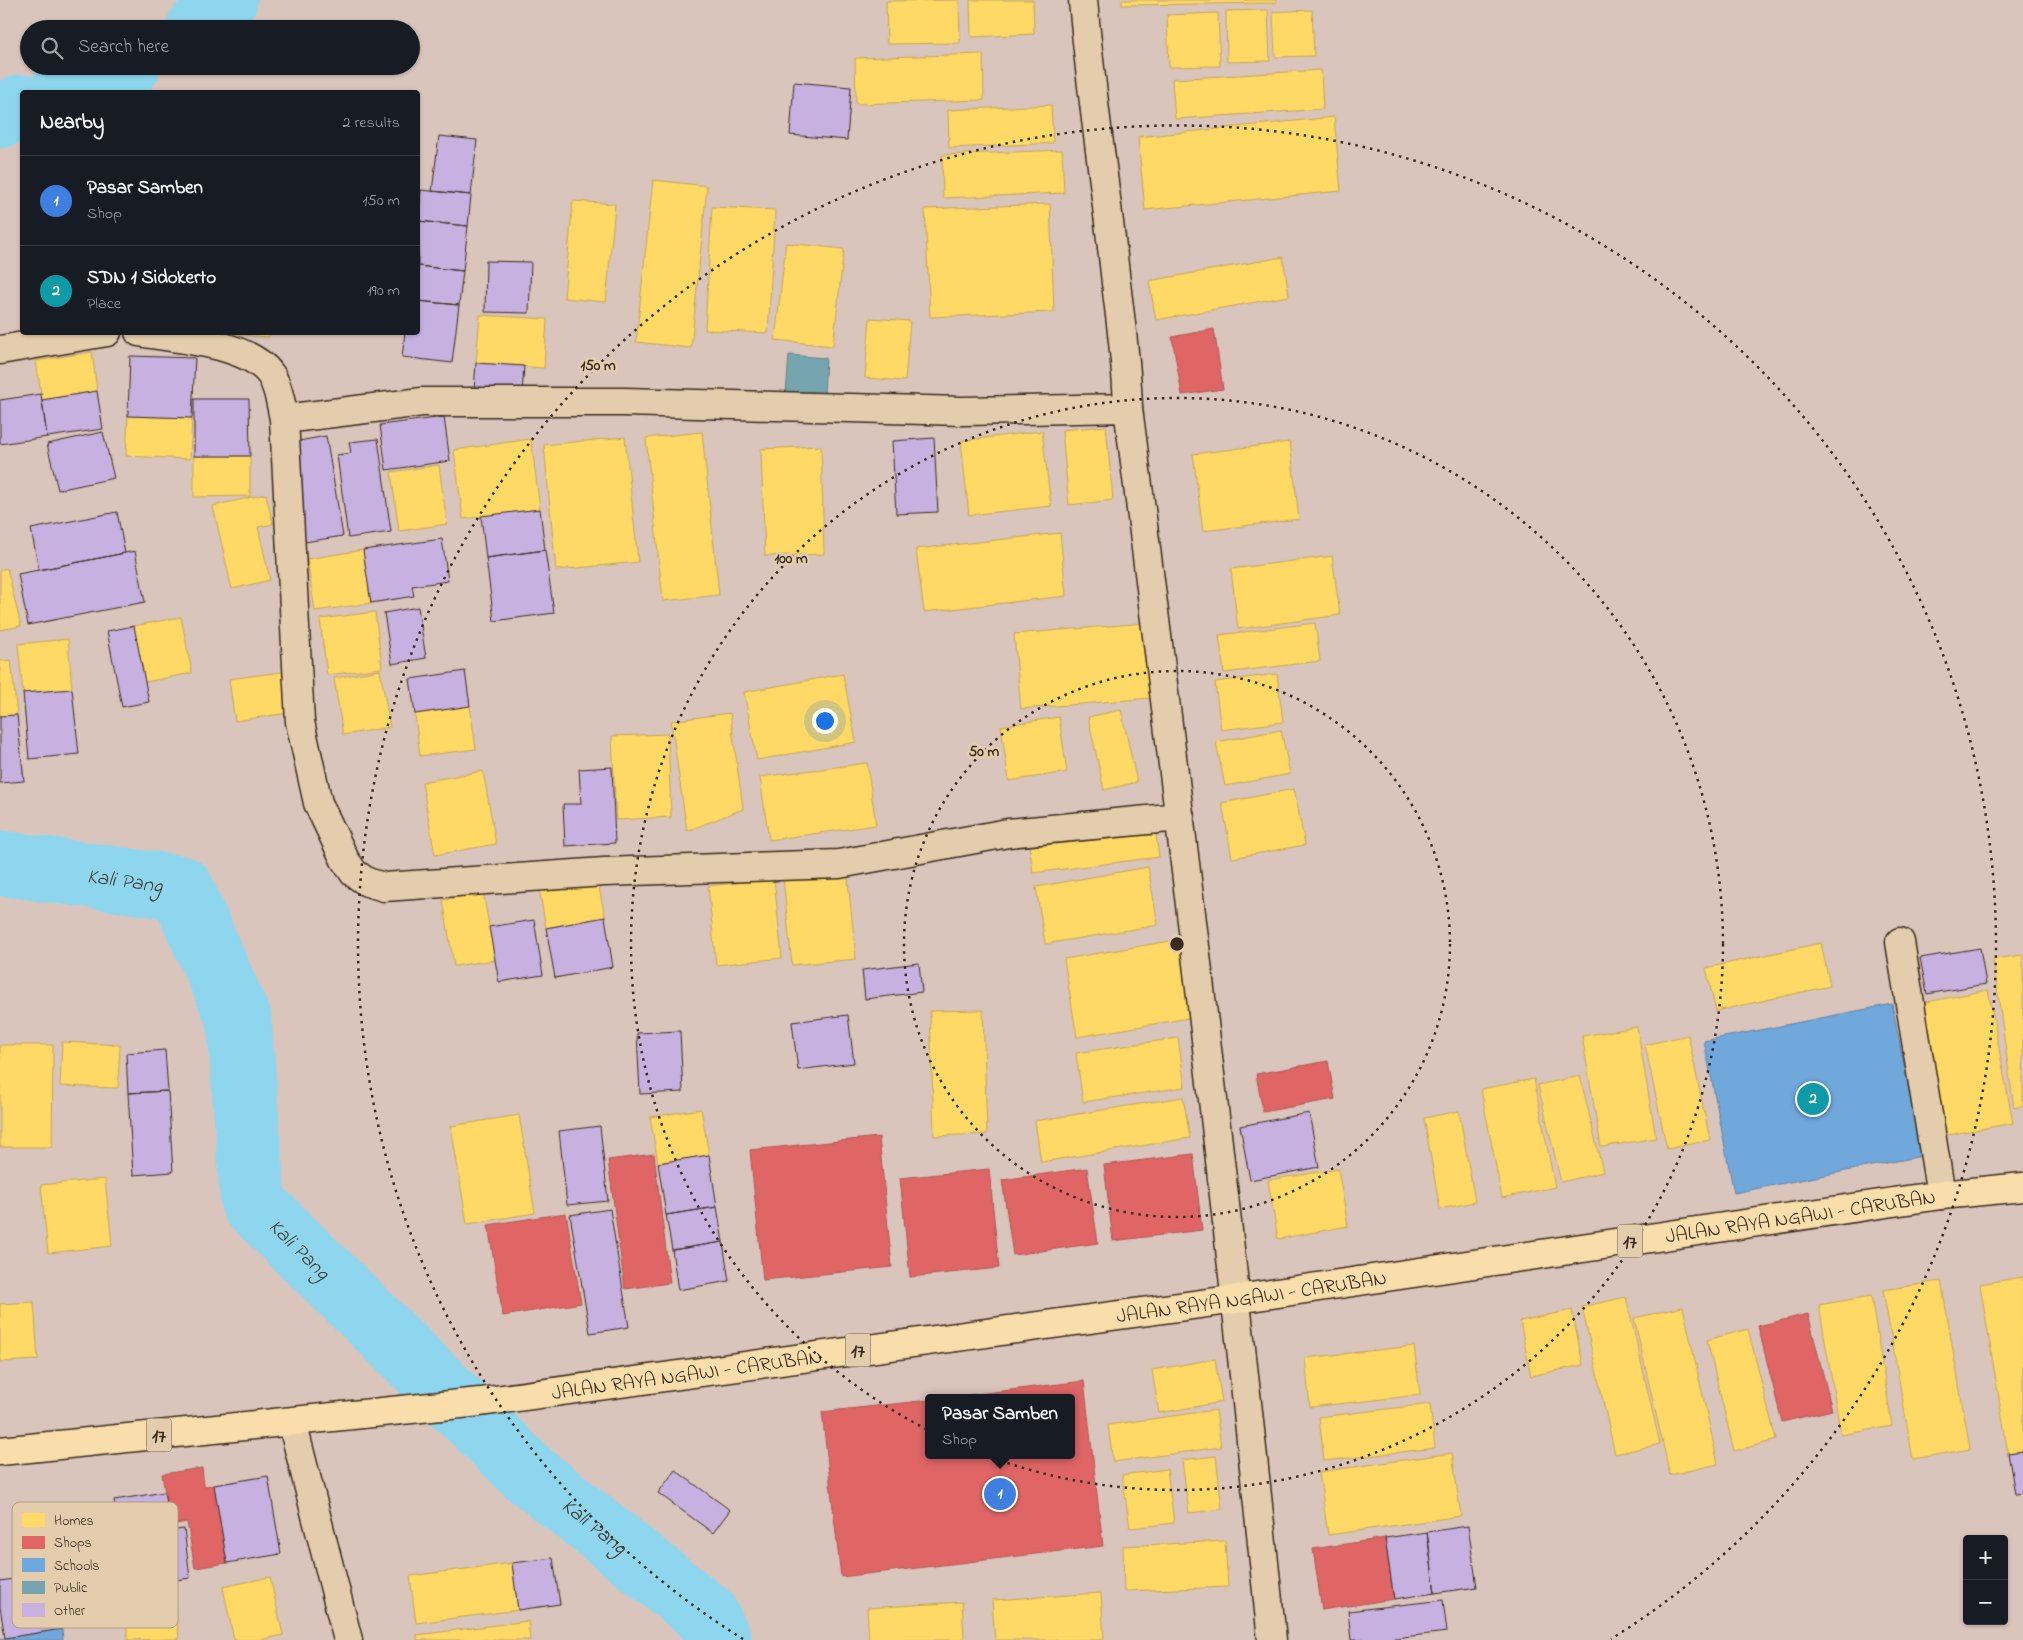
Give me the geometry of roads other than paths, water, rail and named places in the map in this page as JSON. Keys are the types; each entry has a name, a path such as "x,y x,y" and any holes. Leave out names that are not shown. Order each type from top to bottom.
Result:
{"highway":[{"name":"JALAN RAYA NGAWI - CARUBAN","path":"292,1422 480,1402 1237,1299 1940,1196 2023,1187"},
{"name":"17","path":"0,1451 292,1422"}],"street":[{"path":"1083,0 1090,85 1110,228 1126,369 1128,408 1180,817 1237,1299 1272,1640"},
{"path":"0,350 88,335"},
{"path":"155,335 231,349 256,361 271,376 280,398 284,419 300,722 318,803 345,860 354,873 367,882 384,887 604,872 839,864 1008,833 1180,817"},
{"path":"284,419 422,402 624,402 962,411 1128,408"},
{"path":"1900,942 1940,1196"},
{"path":"292,1422 348,1640"}],"waterway":[{"name":"Kali Pang","path":"206,20 225,0"},
{"name":"Kali Pang","path":"67,90 105,75"},
{"name":"Kali Pang","path":"0,116 20,108"},
{"name":"Kali Pang","path":"0,863 181,888 239,1019 253,1203 528,1473 706,1614 719,1640"}],"place":[{"name":"SDN 1 Sidokerto","path":"1813,1099"},
{"name":"Pasar Samben","path":"1000,1494"}]}
